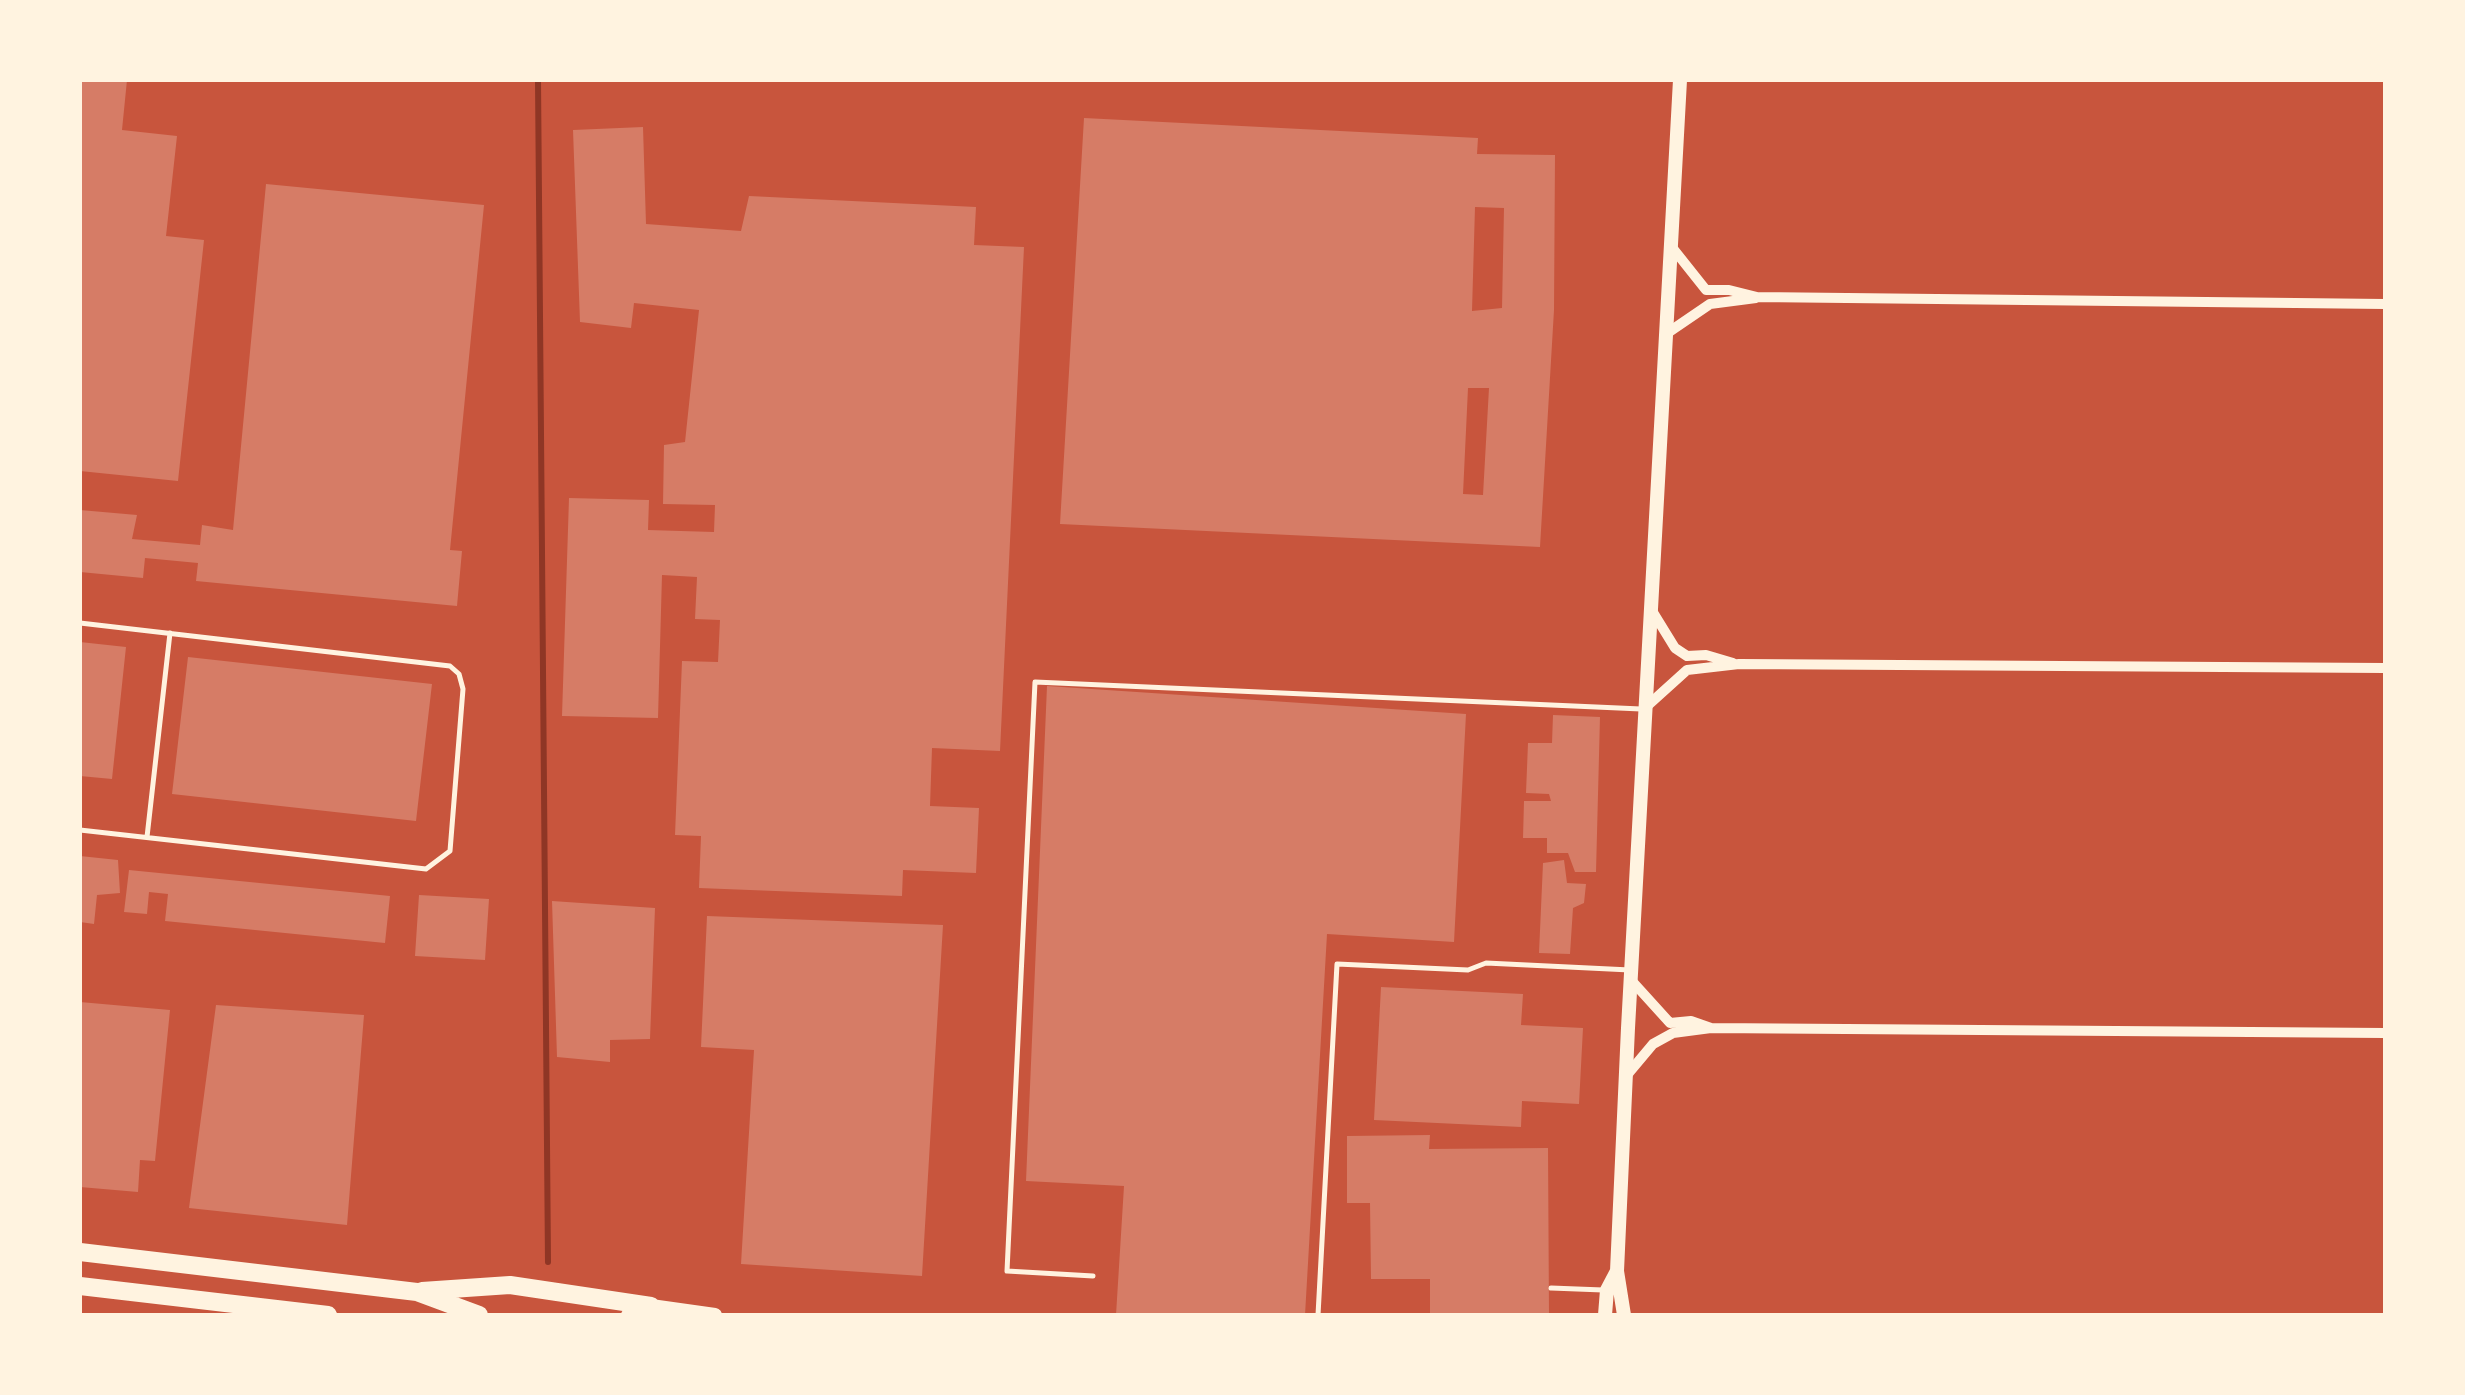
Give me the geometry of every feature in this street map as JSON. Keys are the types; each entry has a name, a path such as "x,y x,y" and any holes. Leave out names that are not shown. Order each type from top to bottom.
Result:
{"highway":[{"path":"80,1252 417,1292 510,1285 651,1306"},
{"path":"80,1286 328,1315"},
{"path":"417,1292 480,1315"}],"street":[{"path":"1624,1315 1617,1271 1630,974 1680,80"},
{"path":"1671,246 1706,290 1729,290 1756,298"},
{"path":"1666,334 1710,304 1756,298 2385,304"},
{"path":"1649,606 1675,648 1687,656 1706,655 1739,664"},
{"path":"1645,709 1686,670 1739,664 2385,668"},
{"path":"1630,974 1670,1023 1691,1021 1711,1028"},
{"path":"1626,1075 1653,1044 1673,1033 1711,1028 2385,1033"},
{"path":"1605,1315 1607,1290 1617,1271"},
{"path":"628,1315 651,1306 715,1315"}],"lane":[{"path":"80,622 450,666 459,674 463,688 450,852 426,868 80,830"},
{"path":"147,838 170,633"},
{"path":"1093,1276 1007,1270 1035,682 1645,709"},
{"path":"1318,1315 1337,964 1468,970 1486,963 1630,974"},
{"path":"1551,1288 1607,1290"}],"building":[{"path":"80,80 127,80 122,130 177,136 166,236 204,240 178,481 80,471"},
{"path":"1084,118 1478,138 1477,154 1555,155 1554,310 1540,547 1060,524","holes":["1475,207 1504,208 1502,308 1472,311","1468,388 1489,388 1483,495 1463,494"]},
{"path":"643,127 646,224 741,231 749,196 976,207 974,245 1024,247 1000,751 932,748 930,806 979,808 976,873 903,870 902,896 699,888 701,836 675,835 682,661 718,662 720,620 695,619 697,577 662,575 658,718 562,716 569,498 649,500 648,530 714,532 715,505 663,504 664,445 685,442 699,310 634,303 631,328 580,322 573,130"},
{"path":"266,184 484,205 450,550 462,551 457,606 196,581 198,563 145,558 143,578 80,572 80,510 137,515 132,539 200,545 202,525 233,530"},
{"path":"80,642 126,647 112,779 80,776"},
{"path":"188,657 432,684 416,821 172,794"},
{"path":"1047,686 1466,714 1454,942 1327,934 1305,1315 1116,1315 1124,1186 1026,1181"},
{"path":"1553,715 1600,717 1596,872 1575,872 1568,853 1547,853 1547,838 1523,838 1524,801 1551,801 1549,794 1526,793 1528,743 1552,743"},
{"path":"80,856 118,860 120,893 97,895 94,924 80,922"},
{"path":"1564,860 1567,883 1586,884 1584,903 1573,908 1570,954 1539,953 1543,863"},
{"path":"129,870 390,896 385,943 165,921 168,894 149,892 147,914 124,912"},
{"path":"419,895 489,899 485,960 415,956"},
{"path":"552,901 655,908 650,1039 610,1040 610,1062 557,1057"},
{"path":"707,916 943,925 922,1276 741,1264 754,1050 701,1047"},
{"path":"1381,987 1523,994 1521,1025 1583,1028 1579,1104 1522,1101 1521,1127 1374,1120"},
{"path":"80,1002 170,1010 155,1161 140,1160 138,1192 80,1187"},
{"path":"216,1005 364,1015 347,1225 189,1208"},
{"path":"1430,1135 1429,1149 1548,1148 1549,1315 1430,1315 1430,1279 1371,1279 1370,1203 1347,1203 1347,1136"}],"waterway":[{"path":"538,80 548,1262"}]}
